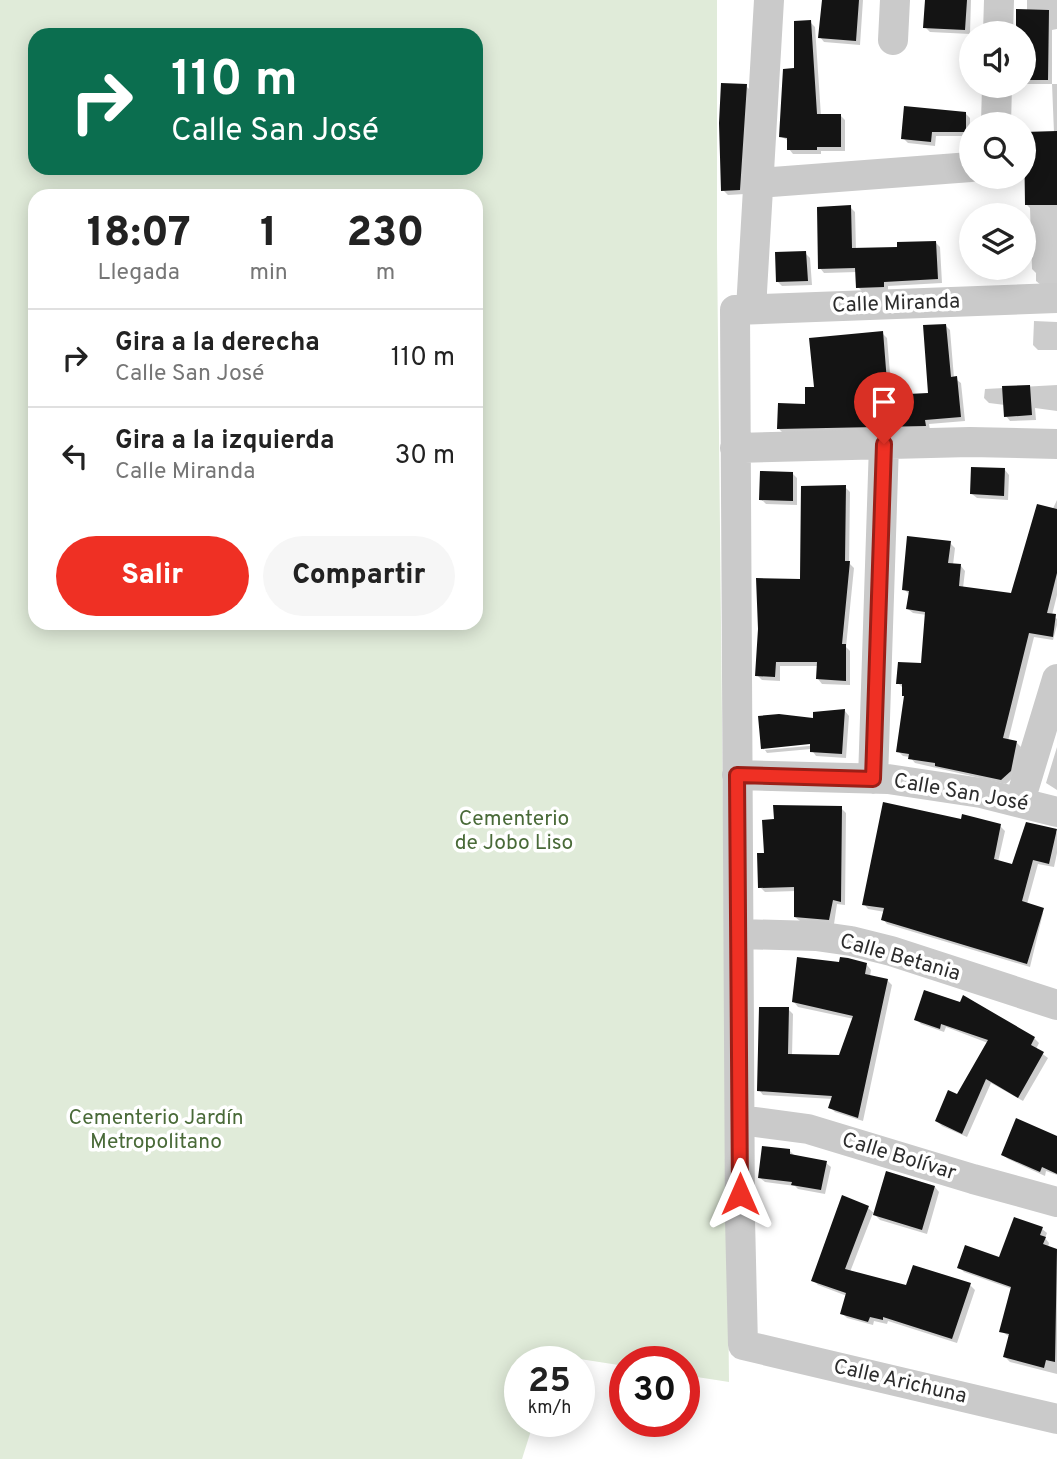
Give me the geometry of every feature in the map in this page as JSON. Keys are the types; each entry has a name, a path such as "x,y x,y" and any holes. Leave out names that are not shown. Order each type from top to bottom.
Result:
{"street":[{"path":"740,1120 735,448 743,310 759,183 769,0"},
{"path":"893,40 895,0"},
{"path":"998,21 999,0"},
{"path":"759,183 959,168"},
{"name":"Calle Miranda","path":"743,310 1057,298"},
{"path":"735,448 970,442 1057,444"},
{"path":"873,779 884,444"},
{"path":"1020,801 1057,680"},
{"name":"Calle San José","path":"737,775 873,779 935,785 1020,801 1057,812"},
{"name":"Calle Betania","path":"739,934 816,936 851,941 1057,1004"},
{"name":"Calle Bolívar","path":"740,1120 808,1129 973,1180 1057,1202"},
{"name":"Calle Arichuna","path":"740,1120 743,1345 1057,1419"}],"green space":[{"name":"Cementerio de Jobo Liso","path":"0,0 717,0 717,246 729,1382 700,1377 700,1346 609,1346 609,1364 595,1361 595,1346 504,1346 504,1437 529,1437 522,1459 0,1459"}],"building":[{"path":"822,0 859,0 856,41 818,38"},
{"path":"925,0 967,0 966,21 959,21 959,30 923,28"},
{"path":"1016,9 1049,10 1048,80 1036,80 1036,21 1016,21"},
{"path":"811,20 817,114 841,114 841,147 787,150 787,138 779,137 783,69 794,68 794,21"},
{"path":"721,83 747,84 740,190 721,191"},
{"path":"904,106 966,112 959,112 959,132 932,132 931,142 901,139"},
{"path":"1057,131 1057,205 1025,203 1025,189 1036,189 1036,132"},
{"path":"851,205 852,248 897,247 897,242 936,241 938,279 884,282 884,287 856,288 855,268 818,269 817,207"},
{"path":"806,251 808,281 776,282 775,252"},
{"path":"946,324 951,377 957,376 961,417 925,420 926,426 777,429 778,403 805,404 805,387 814,387 809,338 883,331 888,395 928,393 923,325"},
{"path":"1030,385 1032,415 1004,417 1002,386"},
{"path":"971,467 1005,468 1004,496 970,494"},
{"path":"760,471 793,472 793,501 759,500"},
{"path":"846,485 845,561 850,561 842,644 846,644 846,681 816,679 817,662 776,662 775,677 755,676 758,629 756,578 800,579 801,486"},
{"path":"1037,504 1057,509 1057,573 1047,613 1056,614 1053,637 1029,633 1003,738 1017,741 1011,771 1001,780 908,759 909,754 896,752 904,696 902,684 896,684 898,662 921,663 925,612 906,609 909,591 902,590 907,536 951,541 948,563 961,564 959,586 1011,593"},
{"path":"845,709 842,754 810,752 810,744 761,749 758,716 779,714 813,718 813,712"},
{"path":"883,802 961,819 962,814 1001,824 994,859 1012,864 1026,822 1057,829 1049,864 1033,860 1022,901 1044,908 1027,964 881,920 884,908 862,905"},
{"path":"773,805 842,806 841,902 833,900 829,920 794,917 794,887 758,888 757,853 764,853 762,820 774,819"},
{"path":"797,957 839,962 840,957 848,958 867,963 865,974 888,979 858,1118 828,1108 832,1096 757,1091 759,1007 789,1007 788,1054 839,1055 853,1016 792,1002"},
{"path":"924,990 960,1002 963,995 1035,1037 1031,1045 1044,1052 1018,1098 986,1079 962,1134 935,1121 948,1090 957,1094 988,1040 941,1024 940,1029 914,1020"},
{"path":"1016,1118 1057,1136 1057,1174 1042,1167 1040,1172 1001,1155"},
{"path":"762,1146 790,1149 790,1154 827,1161 821,1190 791,1185 792,1182 758,1178"},
{"path":"886,1171 935,1186 922,1230 873,1215"},
{"path":"842,1195 869,1206 845,1269 906,1285 913,1265 971,1283 952,1339 883,1317 883,1320 870,1317 868,1322 840,1314 846,1293 811,1281"},
{"path":"1014,1217 1043,1227 1040,1235 1046,1237 1043,1244 1057,1249 1055,1362 1046,1360 1044,1368 1003,1357 1009,1334 999,1332 1011,1287 957,1268 965,1245 999,1257"}],"route":[{"path":"740,1194 737,775 873,779 884,444"}],"park label":[{"name":"Cementerio Jardín Metropolitano","path":"156,1130"}]}
